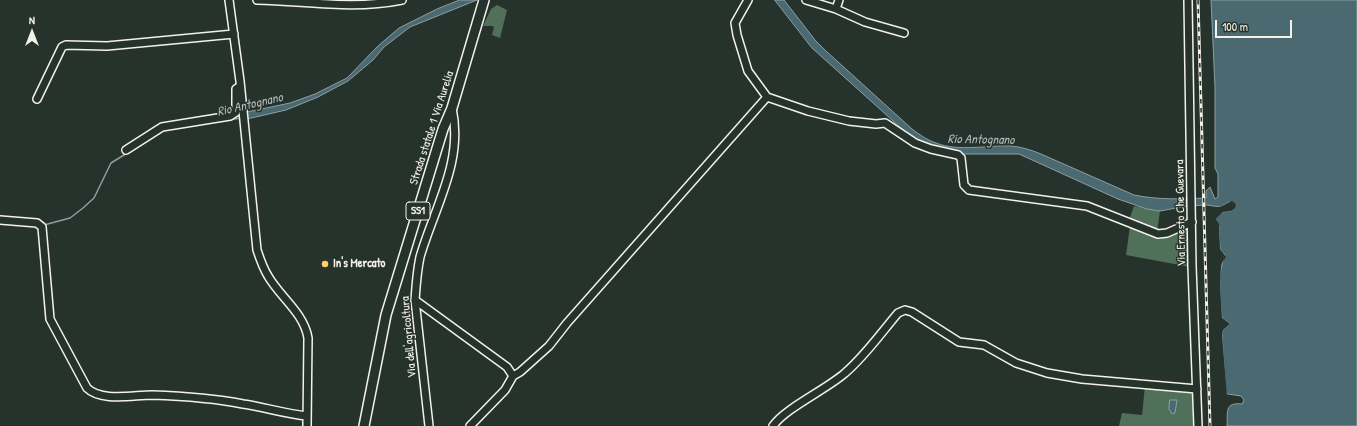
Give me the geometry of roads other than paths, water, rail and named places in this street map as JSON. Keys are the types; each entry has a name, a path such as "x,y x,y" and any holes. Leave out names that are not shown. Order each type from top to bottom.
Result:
{"main road":[{"name":"Strada statale 1 Via Aurelia","path":"364,426 380,344 395,282 443,129 452,108 484,0"}],"street":[{"path":"229,0 244,121 257,250 268,276 302,320 307,329 307,426"},
{"path":"257,0 296,1 353,6 368,6 402,0"},
{"path":"748,0 735,23 737,35 748,71 767,97 808,111 849,121 876,124 885,123 915,143 931,149 958,155 961,158 964,185 969,190 1087,206 1158,234 1167,233 1192,222"},
{"path":"806,0 836,9 865,22 904,33"},
{"path":"836,9 839,0"},
{"name":"Via Ernesto Che Guevara","path":"1188,0 1192,222 1198,426"},
{"path":"37,99 62,47 66,44 107,46 216,37 234,34"},
{"path":"126,150 162,126 230,116 236,112 236,89 240,86"},
{"path":"470,426 505,390 513,376 520,372 549,346 567,323 767,97"},
{"name":"Via dell'agricoltura","path":"429,426 416,300 416,280 420,258 448,180 454,143 454,119 452,108"},
{"path":"0,220 37,223 42,227 50,318 91,393 104,397 137,395 178,396 241,403 307,416"},
{"path":"416,300 507,367 513,376"},
{"path":"773,426 781,416 821,391 846,372 898,313 905,310 912,312 959,342 984,345 1016,363 1047,373 1082,379 1197,389"}],"water":[{"path":"460,0 477,0 410,27 384,47 373,60 348,81 318,97 286,110 247,119 247,112 290,103 315,94 347,78 378,46 399,28 437,9"},
{"path":"775,0 784,0 815,40 826,51 912,129 936,143 945,146 964,148 1002,146 1019,147 1041,154 1134,195 1179,199 1206,198 1206,191 1210,187 1215,199 1218,197 1218,174 1215,168 1215,87 1211,0 1357,0 1357,426 1227,426 1228,409 1232,405 1242,404 1244,400 1241,396 1226,393 1222,335 1223,330 1230,324 1222,318 1220,278 1222,262 1225,255 1220,249 1219,227 1216,219 1223,212 1231,211 1236,204 1229,202 1220,207 1207,205 1187,206 1160,211 1147,209 1118,199 1019,154 961,154 932,149 912,138 812,48"},
{"path":"1170,400 1177,400 1175,413 1172,414 1169,409"}],"waterway":[{"name":"Rio Antognano","path":"215,122 241,118"},
{"name":"Rio Antognano","path":"44,225 70,218 83,208 94,198 111,163 150,139"}],"railway":[{"path":"1198,0 1210,426"}],"place":[{"name":"In's Mercato","path":"325,264"}]}
